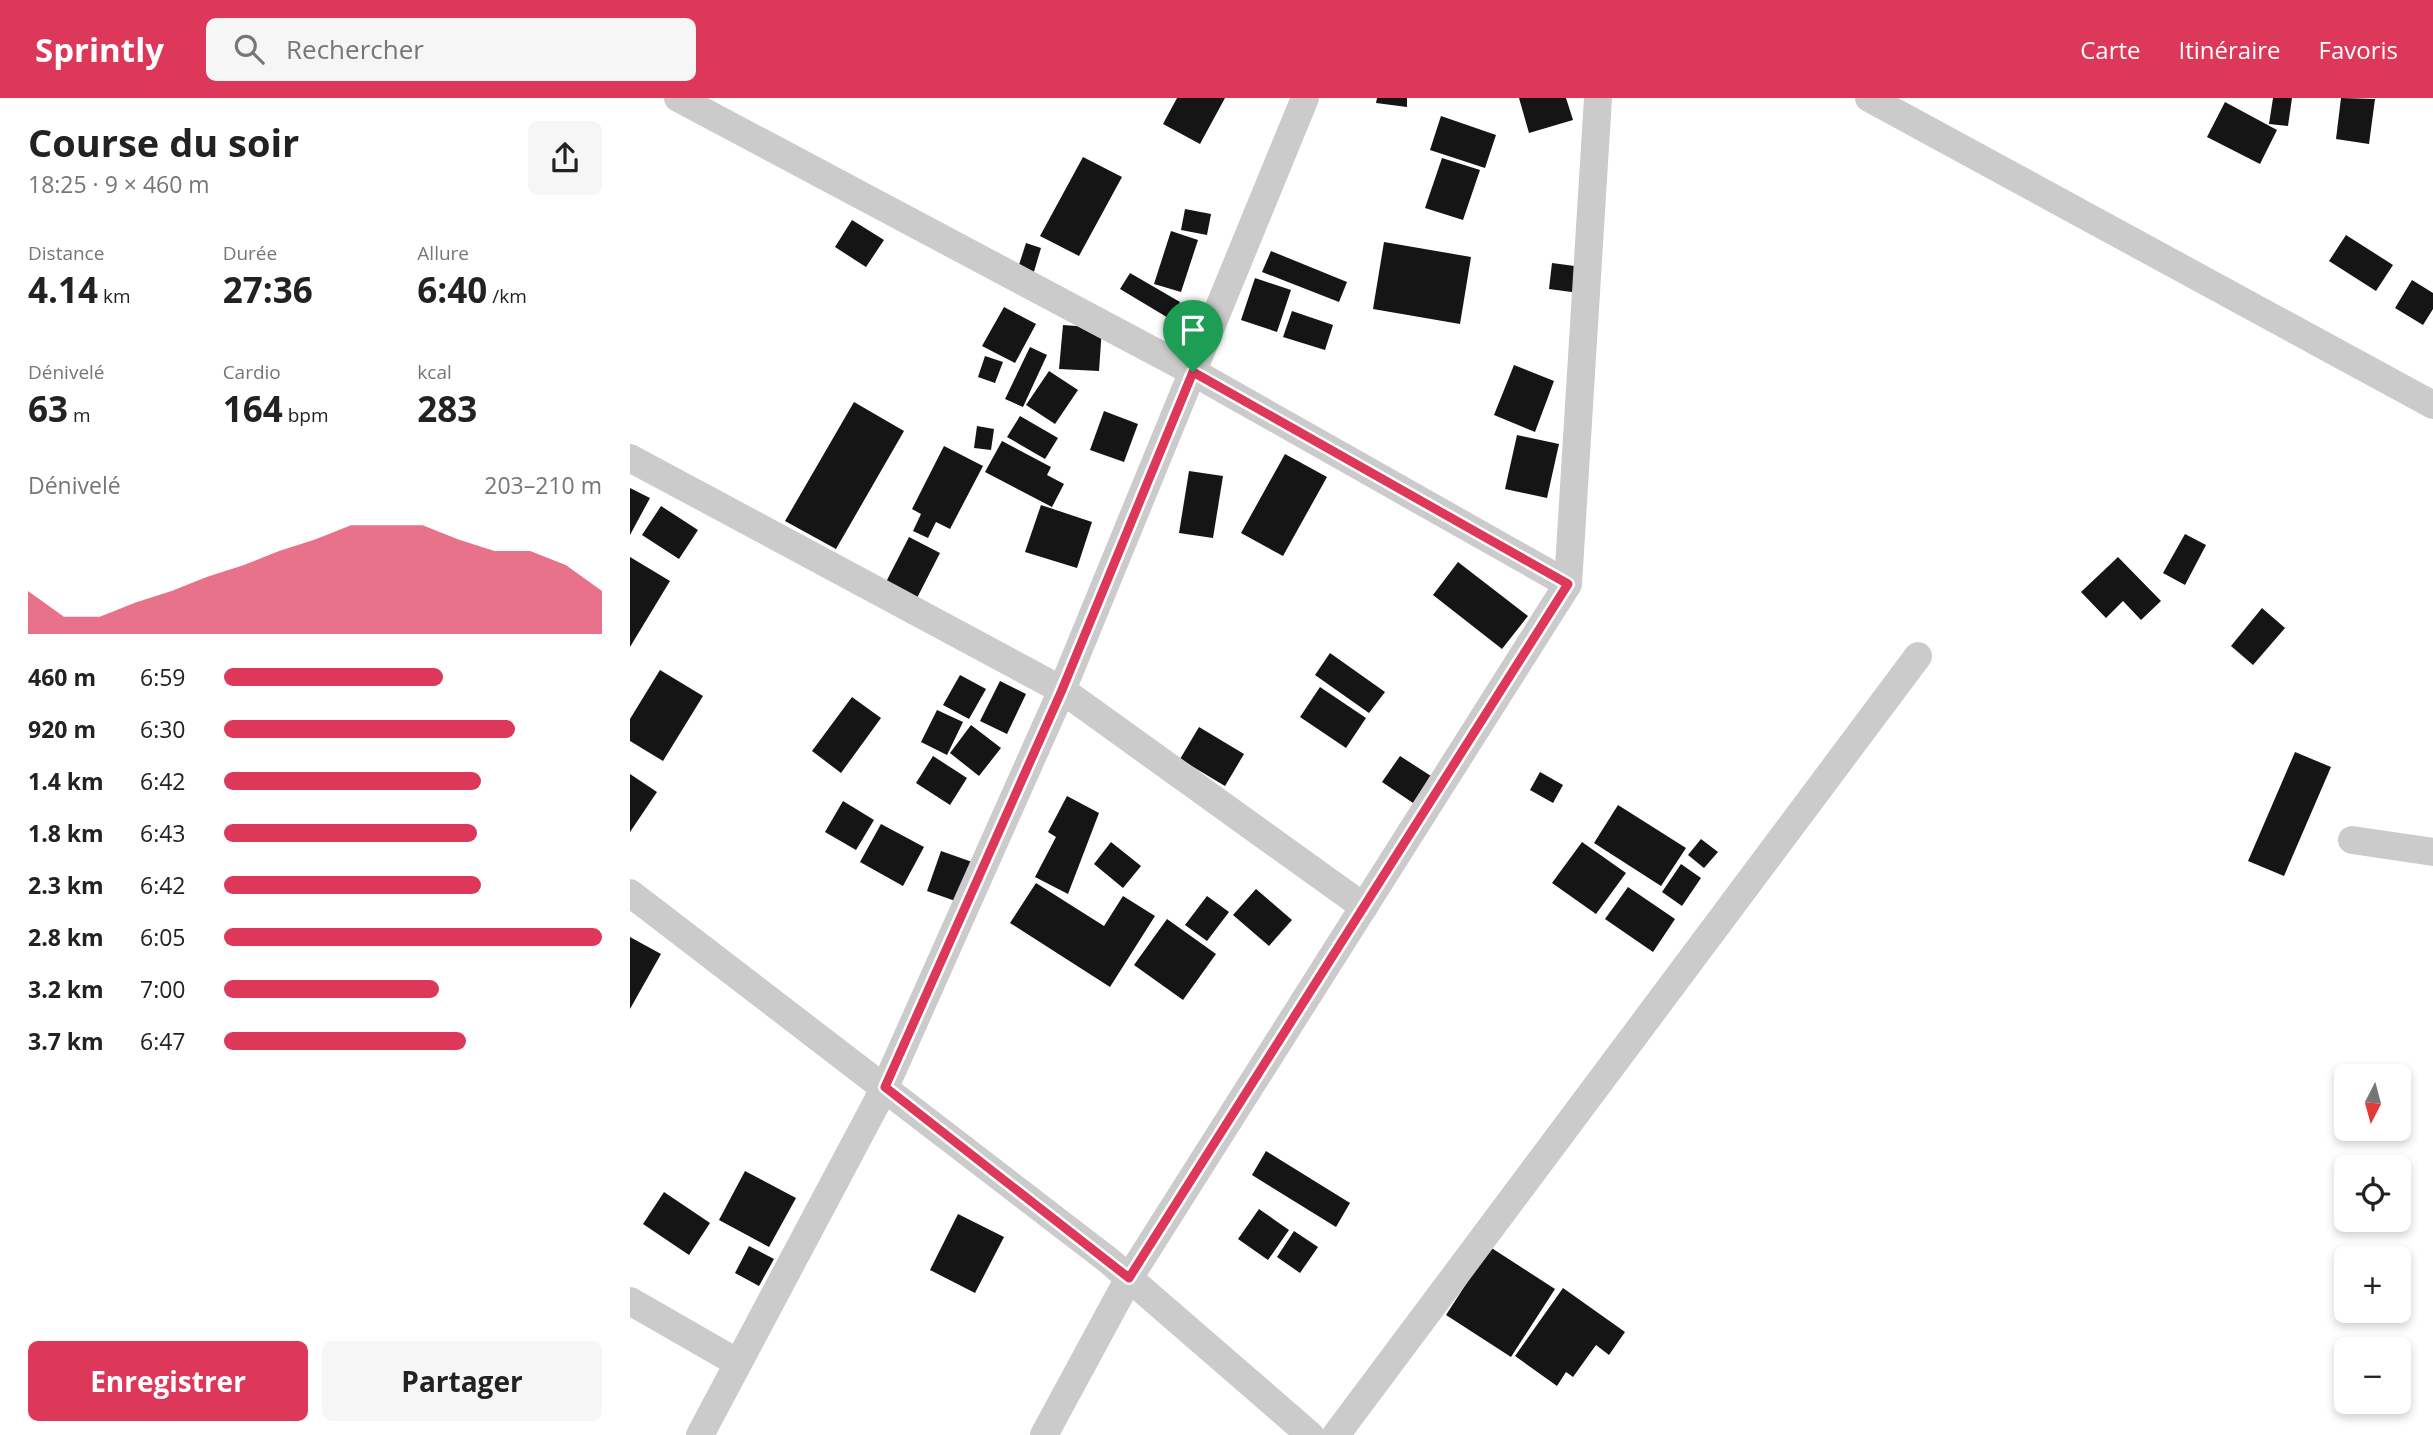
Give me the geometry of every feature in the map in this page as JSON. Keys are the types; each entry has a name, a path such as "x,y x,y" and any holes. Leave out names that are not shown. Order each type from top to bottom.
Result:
{"street":[{"path":"678,98 1193,372 1568,584"},
{"path":"700,1435 885,1087 1062,690 1304,98"},
{"path":"1044,1435 1129,1278 1568,584 1598,98"},
{"path":"1869,98 2433,405"},
{"path":"630,458 1062,690 1364,907"},
{"path":"1336,1435 1918,656"},
{"path":"2352,840 2433,852"},
{"path":"630,893 885,1087 1129,1278 1310,1435"},
{"path":"630,1301 738,1363"}],"building":[{"path":"1177,98 1225,98 1200,144 1163,124"},
{"path":"1377,98 1407,98 1407,107 1376,103"},
{"path":"1519,98 1566,98 1573,120 1529,133"},
{"path":"2273,98 2292,98 2288,126 2269,124"},
{"path":"2341,98 2375,99 2369,144 2336,139"},
{"path":"2225,102 2277,130 2260,164 2207,137"},
{"path":"1441,116 1496,135 1485,168 1430,150"},
{"path":"1083,157 1122,177 1079,256 1040,236"},
{"path":"1442,158 1480,170 1463,220 1425,208"},
{"path":"1185,209 1211,214 1207,235 1181,230"},
{"path":"852,220 884,240 866,267 835,247"},
{"path":"1171,231 1198,240 1181,292 1154,284"},
{"path":"2346,235 2393,265 2376,291 2329,261"},
{"path":"1384,242 1471,257 1460,324 1373,309"},
{"path":"1026,243 1041,248 1033,275 1017,271"},
{"path":"1271,251 1347,282 1339,302 1262,272"},
{"path":"1552,263 1582,267 1579,293 1549,289"},
{"path":"1130,273 1180,302 1170,319 1120,289"},
{"path":"1255,278 1291,290 1277,332 1241,320"},
{"path":"2412,280 2433,293 2433,309 2423,325 2395,308"},
{"path":"1004,307 1036,324 1015,363 982,346"},
{"path":"1292,311 1333,325 1325,350 1283,337"},
{"path":"1063,325 1102,328 1099,371 1059,369"},
{"path":"1030,347 1047,355 1023,407 1005,399"},
{"path":"985,356 1003,362 995,383 978,377"},
{"path":"1514,365 1554,381 1535,432 1494,415"},
{"path":"1049,371 1078,390 1055,424 1026,405"},
{"path":"854,402 904,431 836,549 785,521"},
{"path":"1104,411 1138,424 1124,462 1090,450"},
{"path":"1020,416 1058,438 1045,459 1007,437"},
{"path":"977,426 994,429 991,450 974,448"},
{"path":"1517,435 1559,444 1547,498 1505,489"},
{"path":"1002,441 1051,467 1047,475 1064,484 1052,507 985,472"},
{"path":"944,446 983,466 950,529 936,522 928,538 913,531 921,514 912,509"},
{"path":"1285,454 1327,477 1283,556 1241,533"},
{"path":"1189,471 1223,476 1213,538 1179,533"},
{"path":"630,488 650,498 630,535"},
{"path":"1041,505 1092,522 1077,568 1025,552"},
{"path":"661,506 698,530 679,559 642,535"},
{"path":"2185,534 2206,545 2185,585 2163,573"},
{"path":"909,537 940,553 917,598 886,582"},
{"path":"630,557 670,581 630,647"},
{"path":"2118,557 2161,601 2141,620 2123,601 2106,618 2081,592"},
{"path":"1458,562 1528,616 1502,649 1433,595"},
{"path":"2262,608 2285,628 2253,665 2231,646"},
{"path":"1330,653 1385,692 1369,713 1315,675"},
{"path":"660,670 703,696 663,761 630,741 630,719"},
{"path":"960,675 986,689 969,719 943,705"},
{"path":"1000,681 1026,694 1007,734 980,721"},
{"path":"1320,687 1366,718 1346,748 1300,717"},
{"path":"852,697 881,718 841,773 812,751"},
{"path":"937,710 963,722 947,755 921,742"},
{"path":"971,725 1001,748 979,776 950,753"},
{"path":"1199,727 1244,754 1225,786 1180,759"},
{"path":"2295,752 2331,767 2284,876 2248,861"},
{"path":"933,756 967,778 950,805 916,783"},
{"path":"1400,756 1431,776 1413,803 1382,782"},
{"path":"1540,772 1563,785 1553,803 1530,790"},
{"path":"630,774 657,792 630,832"},
{"path":"1067,796 1099,813 1068,894 1035,877 1056,837 1048,832"},
{"path":"843,801 874,820 856,850 825,832"},
{"path":"1618,805 1686,848 1661,886 1594,843"},
{"path":"881,824 924,847 903,886 860,862"},
{"path":"1701,839 1718,852 1704,868 1688,855"},
{"path":"1111,842 1141,866 1123,888 1094,864"},
{"path":"1582,842 1626,873 1596,914 1552,883"},
{"path":"941,851 975,863 961,903 927,891"},
{"path":"1681,864 1701,878 1682,906 1662,892"},
{"path":"1036,883 1104,926 1123,896 1155,916 1110,987 1010,923"},
{"path":"1628,887 1675,919 1653,952 1605,919"},
{"path":"1256,889 1292,920 1269,946 1233,915"},
{"path":"1207,896 1229,912 1207,941 1185,925"},
{"path":"1167,919 1216,954 1183,1000 1134,965"},
{"path":"630,937 661,954 630,1009"},
{"path":"1266,1151 1350,1203 1336,1227 1252,1175"},
{"path":"745,1171 796,1198 769,1247 719,1220"},
{"path":"664,1192 710,1223 689,1255 643,1224"},
{"path":"1259,1209 1289,1230 1268,1260 1238,1239"},
{"path":"958,1214 1004,1237 975,1293 930,1270"},
{"path":"1294,1231 1318,1247 1300,1273 1277,1257"},
{"path":"749,1246 774,1259 759,1286 735,1273"},
{"path":"1490,1247 1555,1289 1511,1357 1446,1315"},
{"path":"1563,1288 1625,1332 1609,1355 1596,1345 1573,1377 1566,1372 1557,1386 1515,1356"}],"route":[{"path":"1193,372 1568,584 1129,1278 885,1087 1062,690 1193,372"}]}
